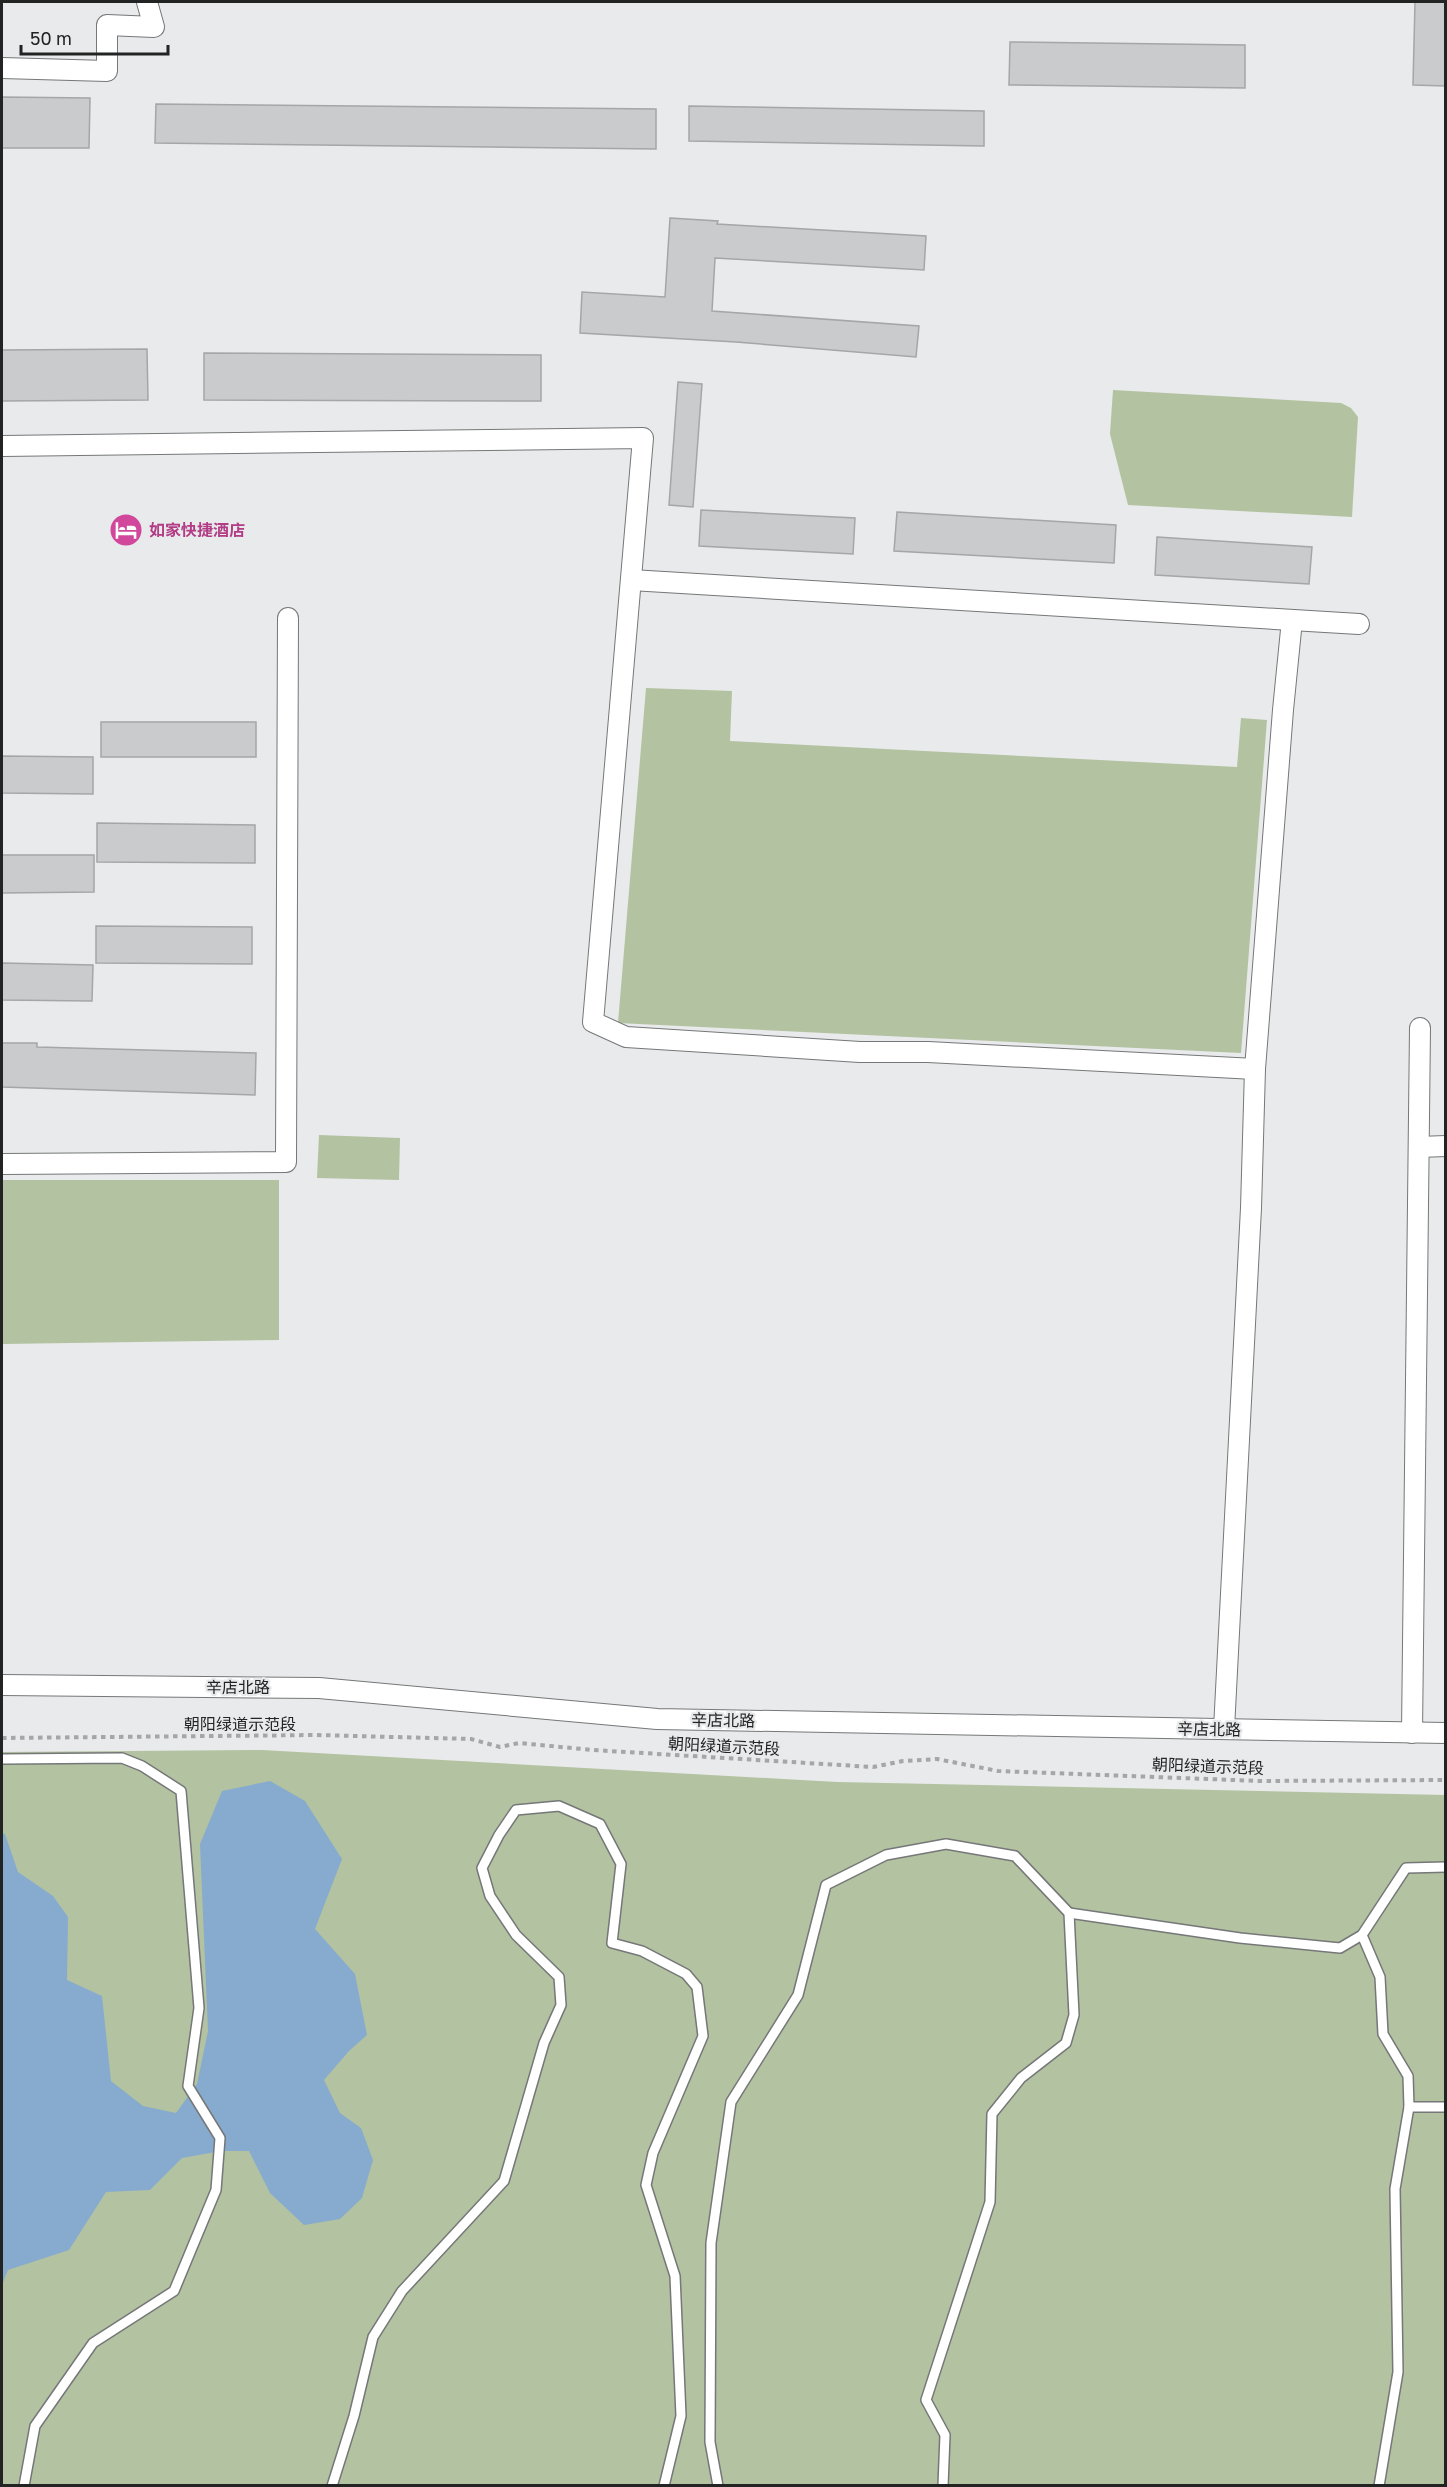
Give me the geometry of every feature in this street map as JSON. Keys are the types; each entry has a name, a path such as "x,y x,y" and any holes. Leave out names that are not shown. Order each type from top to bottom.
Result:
{"street":[{"path":"2,68 107,71 107,25 154,27 147,2"},
{"path":"2,446 643,438 593,1022 626,1037 860,1052 928,1052 1255,1069"},
{"path":"631,580 1359,624"},
{"path":"2,1164 286,1162 288,618"},
{"path":"1224,1729 1251,1208 1255,1069 1292,620"},
{"path":"1412,1733 1420,1028"},
{"path":"1419,1147 1446,1146"},
{"name":"辛店北路","path":"2,1685 319,1688 657,1719 1446,1733"}],"lane":[{"path":"2,1759 122,1758 142,1766 181,1791 199,2008 188,2086 220,2138 216,2190 174,2291 93,2343 35,2426 24,2486"},
{"path":"332,2486 354,2416 373,2337 402,2291 504,2181 544,2043 561,2005 559,1977 516,1935 490,1896 482,1868 499,1835 516,1810 559,1806 600,1824 621,1864 612,1943 642,1951 686,1974 697,1987 704,2036 653,2153 646,2185 675,2276 681,2416 664,2486"},
{"path":"718,2486 711,2442 711,2243 731,2102 798,1995 826,1886 886,1854 946,1844 1015,1856 1069,1912 1240,1938 1340,1948 1362,1935 1406,1868 1446,1867"},
{"path":"943,2486 945,2435 926,2400 990,2202 992,2114 1021,2079 1066,2043 1074,2015 1069,1912"},
{"path":"1362,1935 1380,1977 1383,2034 1408,2076 1409,2107 1395,2189 1398,2372 1379,2486"},
{"path":"1409,2107 1446,2107"}],"path":[{"name":"朝阳绿道示范段","path":"2,1738 316,1735 471,1739 500,1747 519,1743 593,1750 873,1767 903,1761 937,1759 998,1771 1260,1780 1446,1780"}],"green space":[{"path":"1113,390 1341,403 1351,408 1358,417 1352,517 1128,505 1110,434"},
{"path":"646,688 732,691 730,741 1237,767 1241,718 1267,720 1241,1053 618,1023"},
{"path":"319,1135 400,1138 399,1180 317,1178"},
{"path":"2,1180 279,1180 279,1340 2,1344"},
{"path":"262,1750 837,1782 1445,1795 1445,2485 2,2485 2,1752"}],"water":[{"path":"270,1781 305,1801 342,1859 315,1929 355,1974 367,2035 349,2051 324,2080 340,2113 361,2128 373,2160 362,2198 340,2219 304,2225 270,2193 249,2151 221,2151 182,2158 150,2190 106,2192 69,2250 8,2270 2,2285 2,1833 5,1834 18,1872 53,1896 68,1917 67,1980 102,1996 111,2081 143,2106 176,2113 197,2084 208,2031 200,1844 222,1791"}],"building":[{"path":"1415,2 1446,2 1446,86 1413,85"},
{"path":"1010,42 1245,45 1245,88 1009,85"},
{"path":"2,97 90,98 89,148 2,148"},
{"path":"156,104 656,109 656,149 155,143"},
{"path":"689,106 984,111 984,146 689,141"},
{"path":"670,218 718,221 717,224 926,236 924,270 715,258 712,311 919,326 916,357 736,342 580,333 582,292 665,297"},
{"path":"147,349 148,400 2,401 2,350"},
{"path":"204,353 541,355 541,401 204,400"},
{"path":"678,382 702,384 693,507 669,505"},
{"path":"701,510 855,518 853,554 699,546"},
{"path":"897,512 1116,525 1114,563 894,551"},
{"path":"1157,537 1312,547 1309,584 1155,575"},
{"path":"101,722 256,722 256,757 101,757"},
{"path":"2,756 93,757 93,794 2,793"},
{"path":"97,823 255,825 255,863 97,862"},
{"path":"2,855 94,855 94,892 2,893"},
{"path":"96,926 252,927 252,964 96,963"},
{"path":"2,963 93,965 92,1001 2,1000"},
{"path":"2,1043 37,1043 37,1047 256,1053 255,1095 2,1087"}],"place":[{"name":"如家快捷酒店","path":"126,530"}]}
